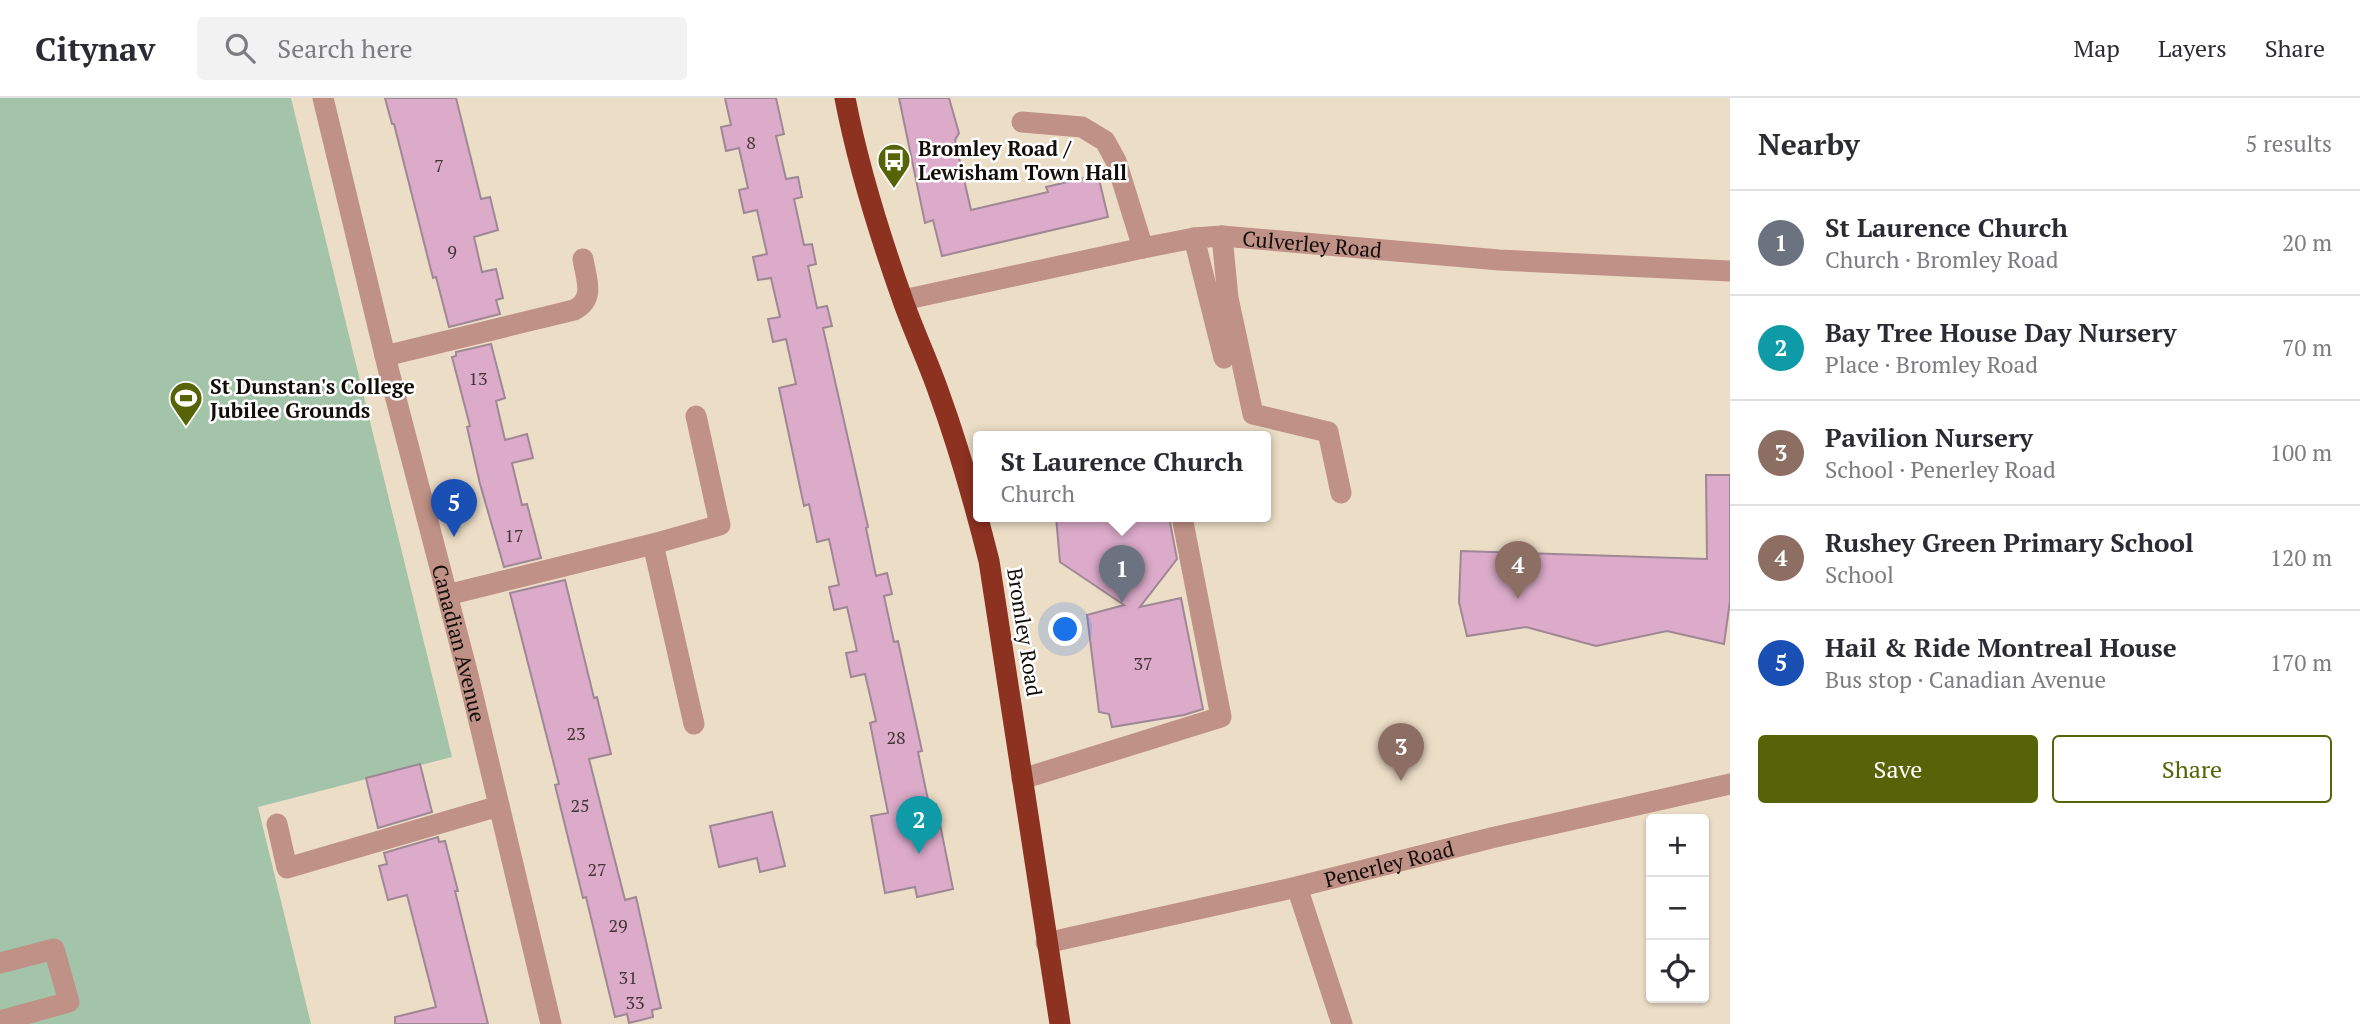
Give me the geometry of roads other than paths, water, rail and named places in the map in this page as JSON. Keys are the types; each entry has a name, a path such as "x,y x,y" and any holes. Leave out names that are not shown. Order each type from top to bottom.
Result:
{"highway":[{"name":"Bromley Road","path":"845,98 858,158 902,300 973,488"},
{"name":"Bromley Road","path":"981,522 1060,1024"}],"street":[{"name":"Canadian Avenue","path":"323,98 551,1024"},
{"path":"1022,122 1082,127 1105,141 1116,162 1143,248"},
{"path":"1222,236 1228,298 1253,414 1328,432 1342,493"},
{"name":"Culverley Road","path":"902,300 1143,248 1194,238 1222,236 1499,260 1730,271"},
{"path":"1194,238 1224,358"},
{"path":"385,356 574,310 587,301 589,295 583,259"},
{"path":"447,595 720,525 696,416"},
{"path":"1022,779 1221,717 1183,522"},
{"path":"653,544 694,724"},
{"name":"Penerley Road","path":"1046,943 1297,887 1491,838 1730,784"},
{"path":"277,824 288,868 499,806"},
{"path":"1297,887 1342,1024"},
{"path":"0,963 54,949 69,1002 0,1021"}],"place":[{"name":"Bromley Road / Lewisham Town Hall","path":"894,190"},
{"name":"St Dunstan's College Jubilee Grounds","path":"186,428"},
{"name":"Hail & Ride Montreal House","path":"454,537"},
{"name":"Rushey Green Primary School","path":"1518,599"},
{"name":"St Laurence Church","path":"1122,603"},
{"name":"Pavilion Nursery","path":"1401,781"},
{"name":"Bay Tree House Day Nursery","path":"919,854"}]}
